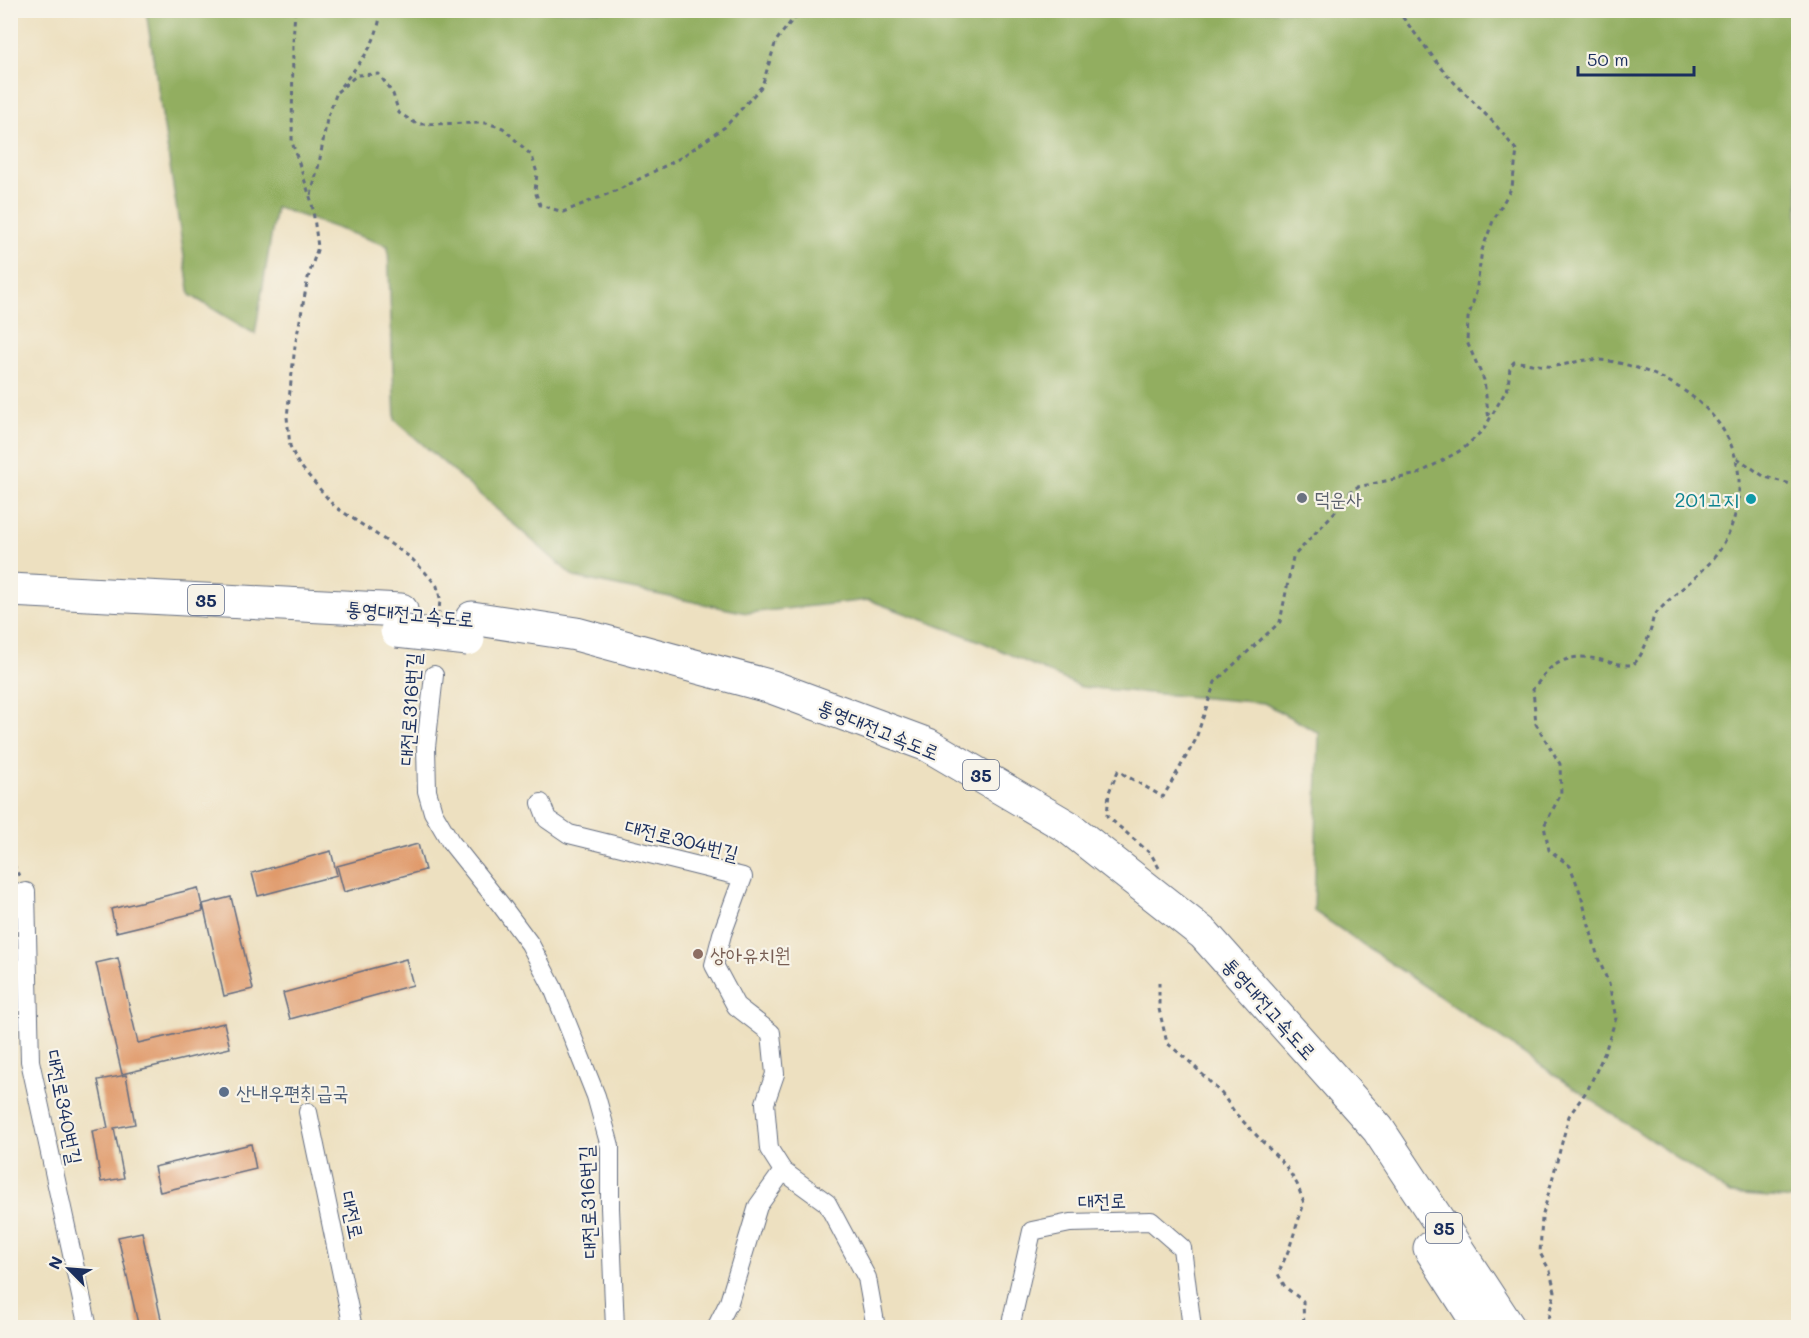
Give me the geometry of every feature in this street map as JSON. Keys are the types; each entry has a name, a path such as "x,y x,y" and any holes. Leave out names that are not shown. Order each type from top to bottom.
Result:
{"highway":[{"name":"통영대전고속도로","path":"10,590 470,628 576,634 772,687 928,745 1068,827 1204,934 1370,1136 1509,1328"},
{"name":"통영대전고속도로","path":"10,612 399,621"},
{"name":"통영대전고속도로","path":"1370,1136 1481,1328"}],"street":[{"name":"대전로316번길","path":"434,675 426,747 427,791 433,812 450,841 530,945 553,988 597,1096 610,1146 615,1328"},
{"name":"대전로304번길","path":"541,802 547,819 569,834 743,877 722,934 714,965 736,1006 771,1033 775,1074 765,1103 769,1149 783,1171 827,1203 867,1278 876,1328"},
{"name":"대전로340번길","path":"18,893 30,1061 88,1328"},
{"name":"대전로","path":"308,1113 353,1328"},
{"path":"716,1328 729,1302 758,1206 783,1171"},
{"name":"대전로","path":"1010,1328 1032,1231 1070,1223 1151,1221 1182,1248 1192,1328"}],"path":[{"path":"295,10 292,142 310,197 316,223 318,247 303,300 295,346 287,417 290,446 298,463 334,506 410,557 437,586 440,598 438,620"},
{"path":"310,197 327,119 337,92 373,45 381,10"},
{"path":"337,92 357,75 379,74 393,94 399,113 417,124 486,123 503,128 532,156 537,173 535,191 540,205 563,212 630,184 680,158 725,127 762,86 776,41 793,19 819,10"},
{"path":"1396,10 1447,75 1494,123 1517,151 1512,187 1493,221 1482,250 1476,293 1468,318 1467,342 1484,380 1489,421"},
{"path":"1159,874 1158,864 1151,854 1107,816 1109,792 1118,771 1163,797 1195,741 1215,682 1280,622 1293,557 1345,501 1353,488 1418,474 1463,449 1489,421 1508,387 1510,368 1514,362 1535,366 1556,366 1588,360 1622,363 1686,390 1704,407 1725,432 1735,457 1741,483 1739,503 1726,539 1713,562 1688,582 1654,615 1643,654 1633,665 1622,665 1579,655 1551,668 1533,689 1536,724 1560,764 1561,794 1544,826 1549,850 1570,866 1580,892 1598,958 1609,984 1616,1018 1605,1052 1588,1089 1569,1116 1542,1218 1540,1253 1550,1271 1555,1292 1547,1328"},
{"path":"1735,457 1765,477 1798,486"},
{"path":"10,856 18,893"},
{"path":"1159,982 1160,1009 1167,1043 1222,1094 1236,1114 1285,1165 1297,1184 1304,1203 1278,1274 1285,1287 1303,1301 1304,1328"}],"green space":[{"path":"146,11 1798,11 1798,1199 1730,1194 1314,911 1319,733 1264,703 1081,687 980,641 869,600 747,613 574,577 395,420 388,246 276,207 255,334 190,295"}],"building":[{"path":"418,844 425,870 344,892 337,866"},
{"path":"331,851 337,875 258,896 252,873"},
{"path":"198,888 203,911 116,932 111,909"},
{"path":"231,897 253,989 224,996 203,904"},
{"path":"118,958 138,1043 224,1023 230,1048 122,1074 96,963"},
{"path":"406,959 413,985 290,1019 283,993"},
{"path":"126,1075 135,1124 114,1128 124,1178 101,1182 92,1131 108,1128 98,1080"},
{"path":"251,1144 256,1169 160,1192 154,1167"},
{"path":"142,1232 163,1328 139,1328 118,1237"}],"place":[{"name":"덕운사","path":"1302,498"},
{"name":"201고지","path":"1751,499"},
{"name":"상아유치원","path":"698,954"},
{"name":"산내우편취급국","path":"224,1092"}]}
